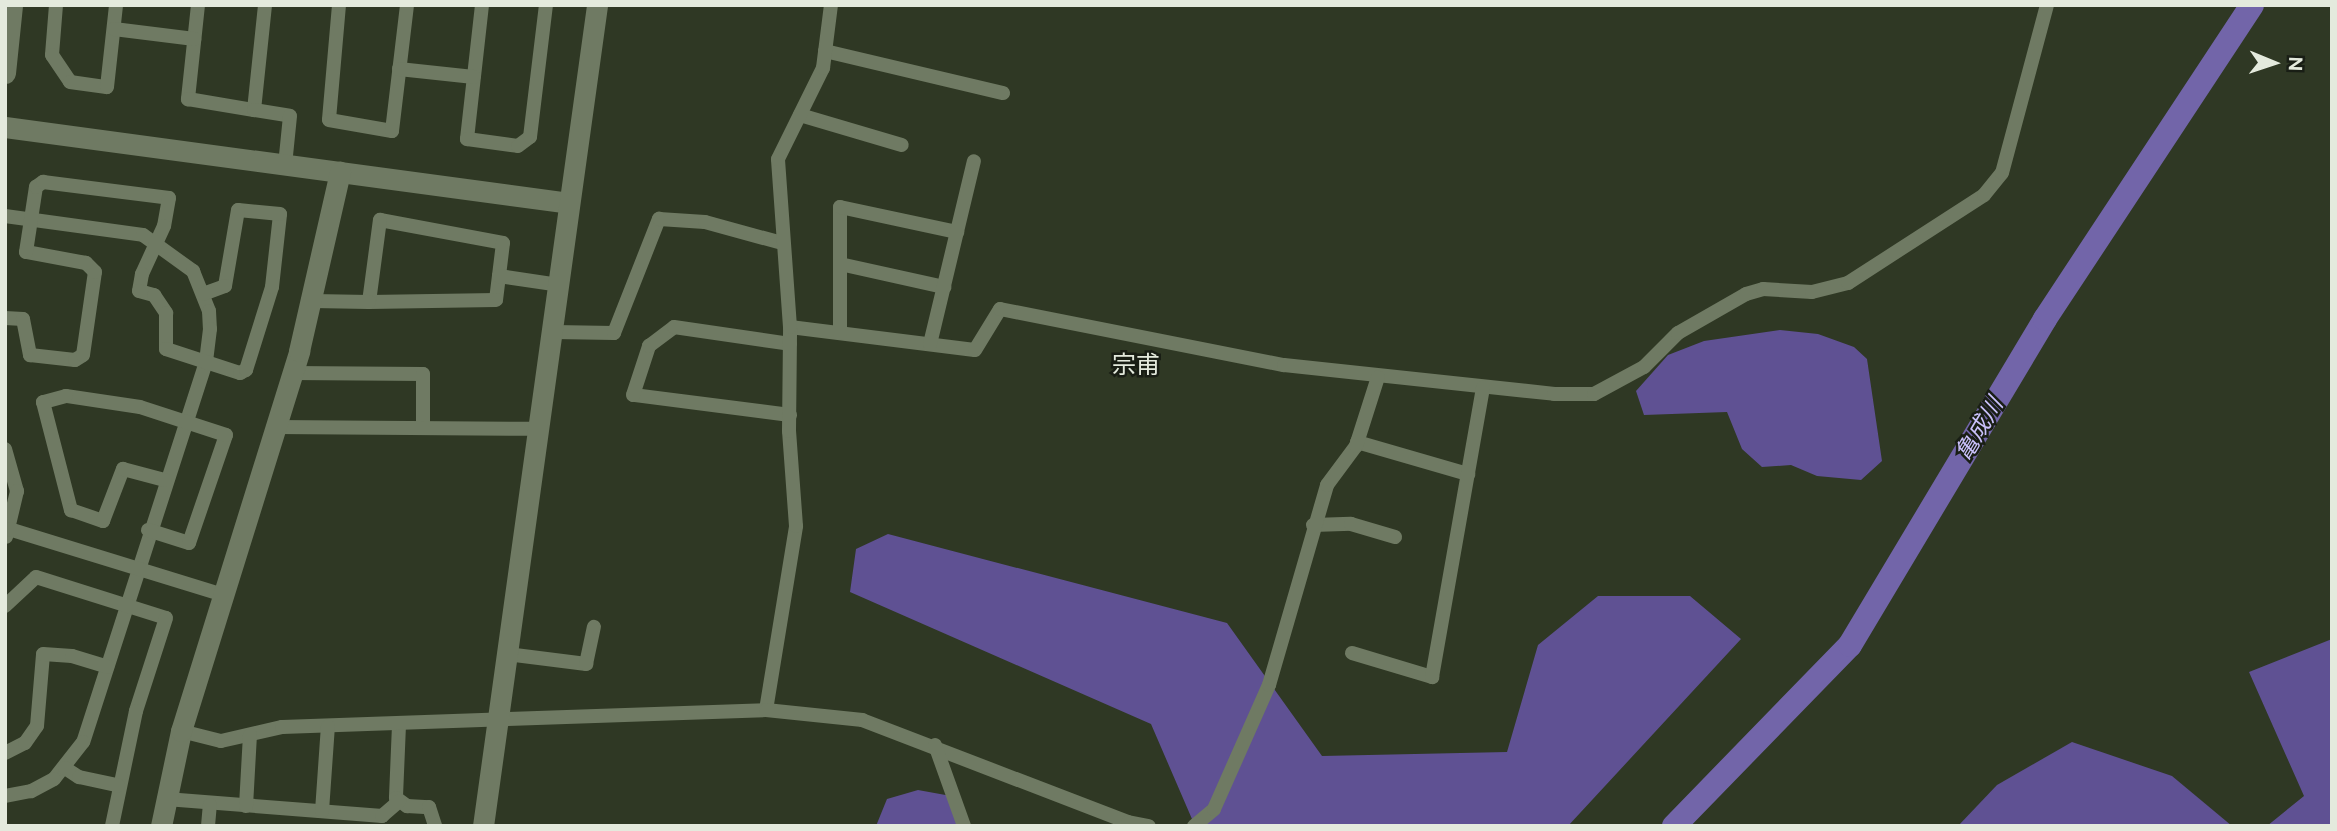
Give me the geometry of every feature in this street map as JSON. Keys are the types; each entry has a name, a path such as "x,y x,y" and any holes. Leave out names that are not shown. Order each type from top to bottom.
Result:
{"street":[{"path":"5,73 12,5"},
{"path":"56,5 52,55 70,82 107,87 116,5"},
{"path":"198,5 188,99 290,116 285,165"},
{"path":"254,110 265,5"},
{"path":"339,5 329,120 392,131 407,5"},
{"path":"482,5 467,139 518,146 530,137 546,5"},
{"path":"483,826 554,332 597,5"},
{"path":"766,710 796,526 790,415 790,327 778,159 823,68 831,5"},
{"path":"790,327 975,350 1000,309 1284,365 1483,387 1594,394 1644,368 1678,333 1746,294 1763,289 1812,292 1848,283 1984,195 2002,173 2047,5"},
{"path":"114,29 194,39"},
{"path":"825,51 1003,93"},
{"path":"400,69 474,77"},
{"path":"800,115 902,145"},
{"path":"5,127 569,203"},
{"path":"930,344 974,161"},
{"path":"161,826 181,731 313,301 340,172"},
{"path":"5,318 23,319 30,355 75,360 83,355 95,272 86,263 31,256 26,252 36,187 43,182 169,198 139,291 154,295 166,313 166,349 240,373 246,370 272,287 280,214 238,210 225,286 203,295"},
{"path":"840,334 840,207 957,232"},
{"path":"5,216 143,235 156,242 193,271 203,295 210,329 206,362 148,530 83,742 65,768 30,791 5,796"},
{"path":"554,332 614,333 659,219 705,222 782,243"},
{"path":"313,301 369,302 496,300 503,243 380,220 369,302"},
{"path":"840,264 944,287"},
{"path":"499,276 560,285"},
{"path":"790,344 674,327 649,346 633,395 790,415"},
{"path":"292,373 423,374 424,428"},
{"path":"1194,826 1214,809 1269,685 1313,525 1327,485 1357,442 1378,377"},
{"path":"1352,653 1432,677 1483,387"},
{"path":"148,530 189,543 226,435 140,407 66,396 43,402 71,510 103,521 123,469 165,480"},
{"path":"275,427 540,429"},
{"path":"1357,442 1468,474"},
{"path":"5,449 17,491 7,534 223,595"},
{"path":"1313,525 1351,524 1395,537"},
{"path":"5,606 36,577 166,618 136,711 118,785 112,826"},
{"path":"507,654 586,664 594,627"},
{"path":"5,753 25,743 37,726 43,654 72,656 107,667"},
{"path":"181,731 221,741 282,727 399,725 766,710 862,720 935,745 1037,788 1149,826"},
{"path":"399,725 395,793 399,801 407,806 429,807 435,826"},
{"path":"322,811 328,726"},
{"path":"246,806 250,735"},
{"path":"935,745 964,826"},
{"path":"65,768 79,777 118,785"},
{"path":"166,799 210,805 383,816 399,801"},
{"path":"208,826 210,805"}],"shaded area":[{"path":"1780,330 1818,334 1854,347 1867,359 1882,461 1861,480 1817,476 1791,465 1762,467 1742,449 1727,412 1644,415 1636,391 1668,355 1704,341"},
{"path":"888,534 1227,623 1322,756 1507,752 1538,645 1598,596 1690,596 1741,639 1568,826 1195,826 1151,724 850,592 856,549"},
{"path":"2332,639 2332,826 2267,826 2304,796 2249,672"},
{"path":"2072,742 2172,776 2232,826 1958,826 1997,785"},
{"path":"918,790 951,796 969,826 876,826 887,799"}],"waterway":[{"name":"亀成川","path":"1674,826 1850,645 2045,319 2252,5"}],"district":[{"name":"宗甫","path":"1136,365"}]}
